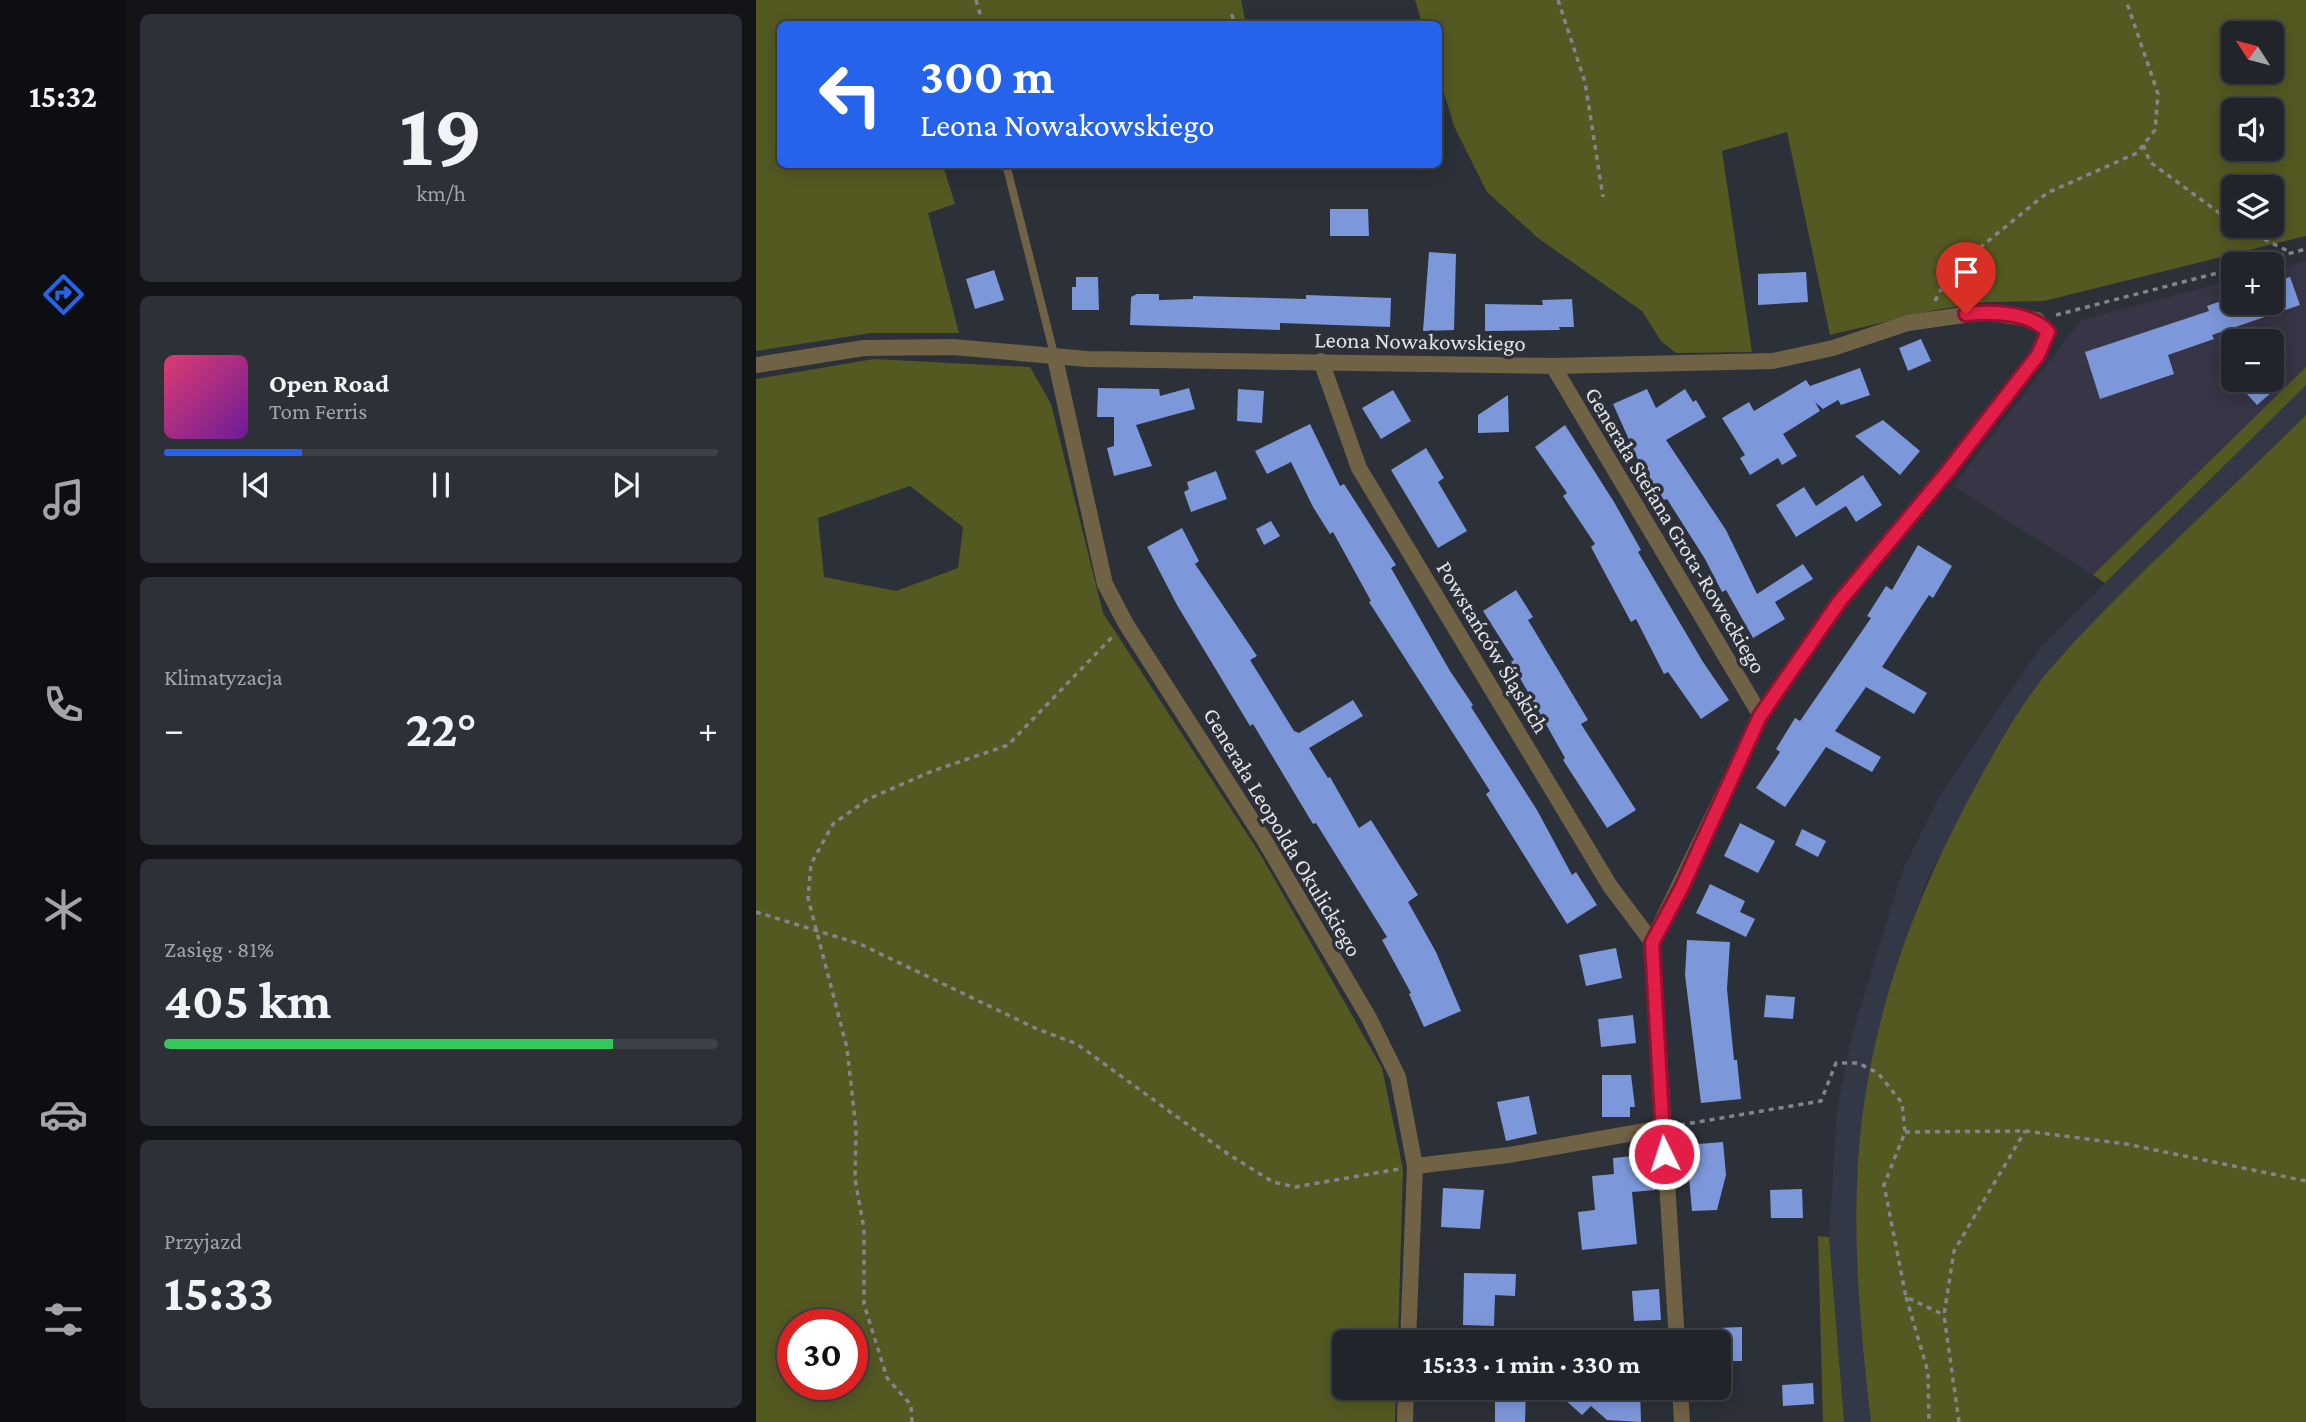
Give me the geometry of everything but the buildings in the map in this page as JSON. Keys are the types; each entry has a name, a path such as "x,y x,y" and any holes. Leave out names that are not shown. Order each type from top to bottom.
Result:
{"street":[{"name":"Leona Nowakowskiego","path":"756,365 864,348 953,347 1055,358 1553,366 1773,361 1833,348 1927,319 1985,312 2037,320"},
{"path":"1676,1330 1652,943 1682,887 1760,716 1839,602 1948,471 2038,355 2048,332 2037,320"},
{"name":"Generała Leopolda Okulickiego","path":"1055,358 1105,584 1126,624 1263,838 1369,1018 1398,1077 1415,1166 1408,1330"},
{"name":"Powstańców Śląskich","path":"1321,361 1359,468 1610,886 1652,943"},
{"name":"Generała Stefana Grota-Roweckiego","path":"1553,366 1760,716"},
{"path":"1415,1166 1509,1155 1662,1128"},
{"path":"1405,1422 1406,1400"},
{"path":"1681,1400 1682,1422"}],"lane":[{"path":"1007,168 1055,358"}],"path":[{"path":"976,0 982,21"},
{"path":"1558,0 1585,82 1603,197"},
{"path":"1927,319 1940,291 1972,254 2047,193 2137,153 2155,130 2158,94 2126,0"},
{"path":"1232,14 1233,21"},
{"path":"2143,145 2146,156 2158,169 2221,215"},
{"path":"2261,238 2292,253"},
{"path":"2284,255 2306,249"},
{"path":"2037,320 2221,272"},
{"path":"912,1422 911,1405 887,1378 864,1304 864,1229 855,1179 856,1129 847,1048 808,898 811,864 833,824 868,799 930,772 1008,745 1126,624"},
{"path":"756,912 860,944 1035,1028 1077,1044 1228,1154 1273,1182 1295,1187 1415,1166"},
{"path":"1662,1128 1821,1101 1836,1063 1858,1063 1878,1073 1902,1103 1905,1132 1884,1185 1906,1297 1928,1372 1929,1422"},
{"path":"1905,1132 2025,1131 2126,1144 2306,1181"},
{"path":"1959,1422 1944,1315 1954,1251 2025,1131"},
{"path":"1906,1297 1944,1315"}],"shaded area":[{"path":"2306,261 2306,367 2284,388 2284,329 2221,329 2221,392 2280,392 2093,575 1953,486 2081,320 2221,283 2221,315 2284,315 2284,267"},
{"path":"2306,384 2306,415 2056,662 2003,736 1925,884 1880,1023 1867,1082 1857,1183 1858,1273 1871,1422 1844,1422 1829,1237 1837,1110 1852,1035 1902,872 1940,795 2040,648"}],"green space":[{"path":"756,0 1241,0 1245,21 777,21 777,168 944,168 955,204 928,213 959,333 871,333 756,351"},
{"path":"1415,0 2306,0 2306,236 2242,252 2221,252 2221,257 2044,301 1986,302 1935,310 1830,335 1787,132 1722,151 1752,352 1676,353 1661,341 1642,311 1538,238 1487,192 1454,126 1442,86 1442,21 1421,21"},
{"path":"874,359 1030,367 1051,404 1103,613 1259,852 1382,1068 1403,1169 1398,1330 1332,1330 1332,1400 1396,1400 1395,1422 756,1422 756,379","holes":["910,486 963,527 958,568 896,591 824,577 818,518"]},
{"path":"2306,367 2306,385 2105,583 2093,575 2280,392 2284,392 2284,388"},
{"path":"2306,415 2306,1422 1871,1422 1858,1273 1856,1214 1860,1133 1867,1083 1891,984 1926,888 1989,761 2045,675 2118,597"},
{"path":"1818,1236 1829,1237 1844,1422 1823,1422"}],"route":[{"path":"1664,1154 1652,943 1682,887 1760,716 1839,602 1948,471 2038,355 2048,332 2037,320 1985,312 1966,314"}]}
